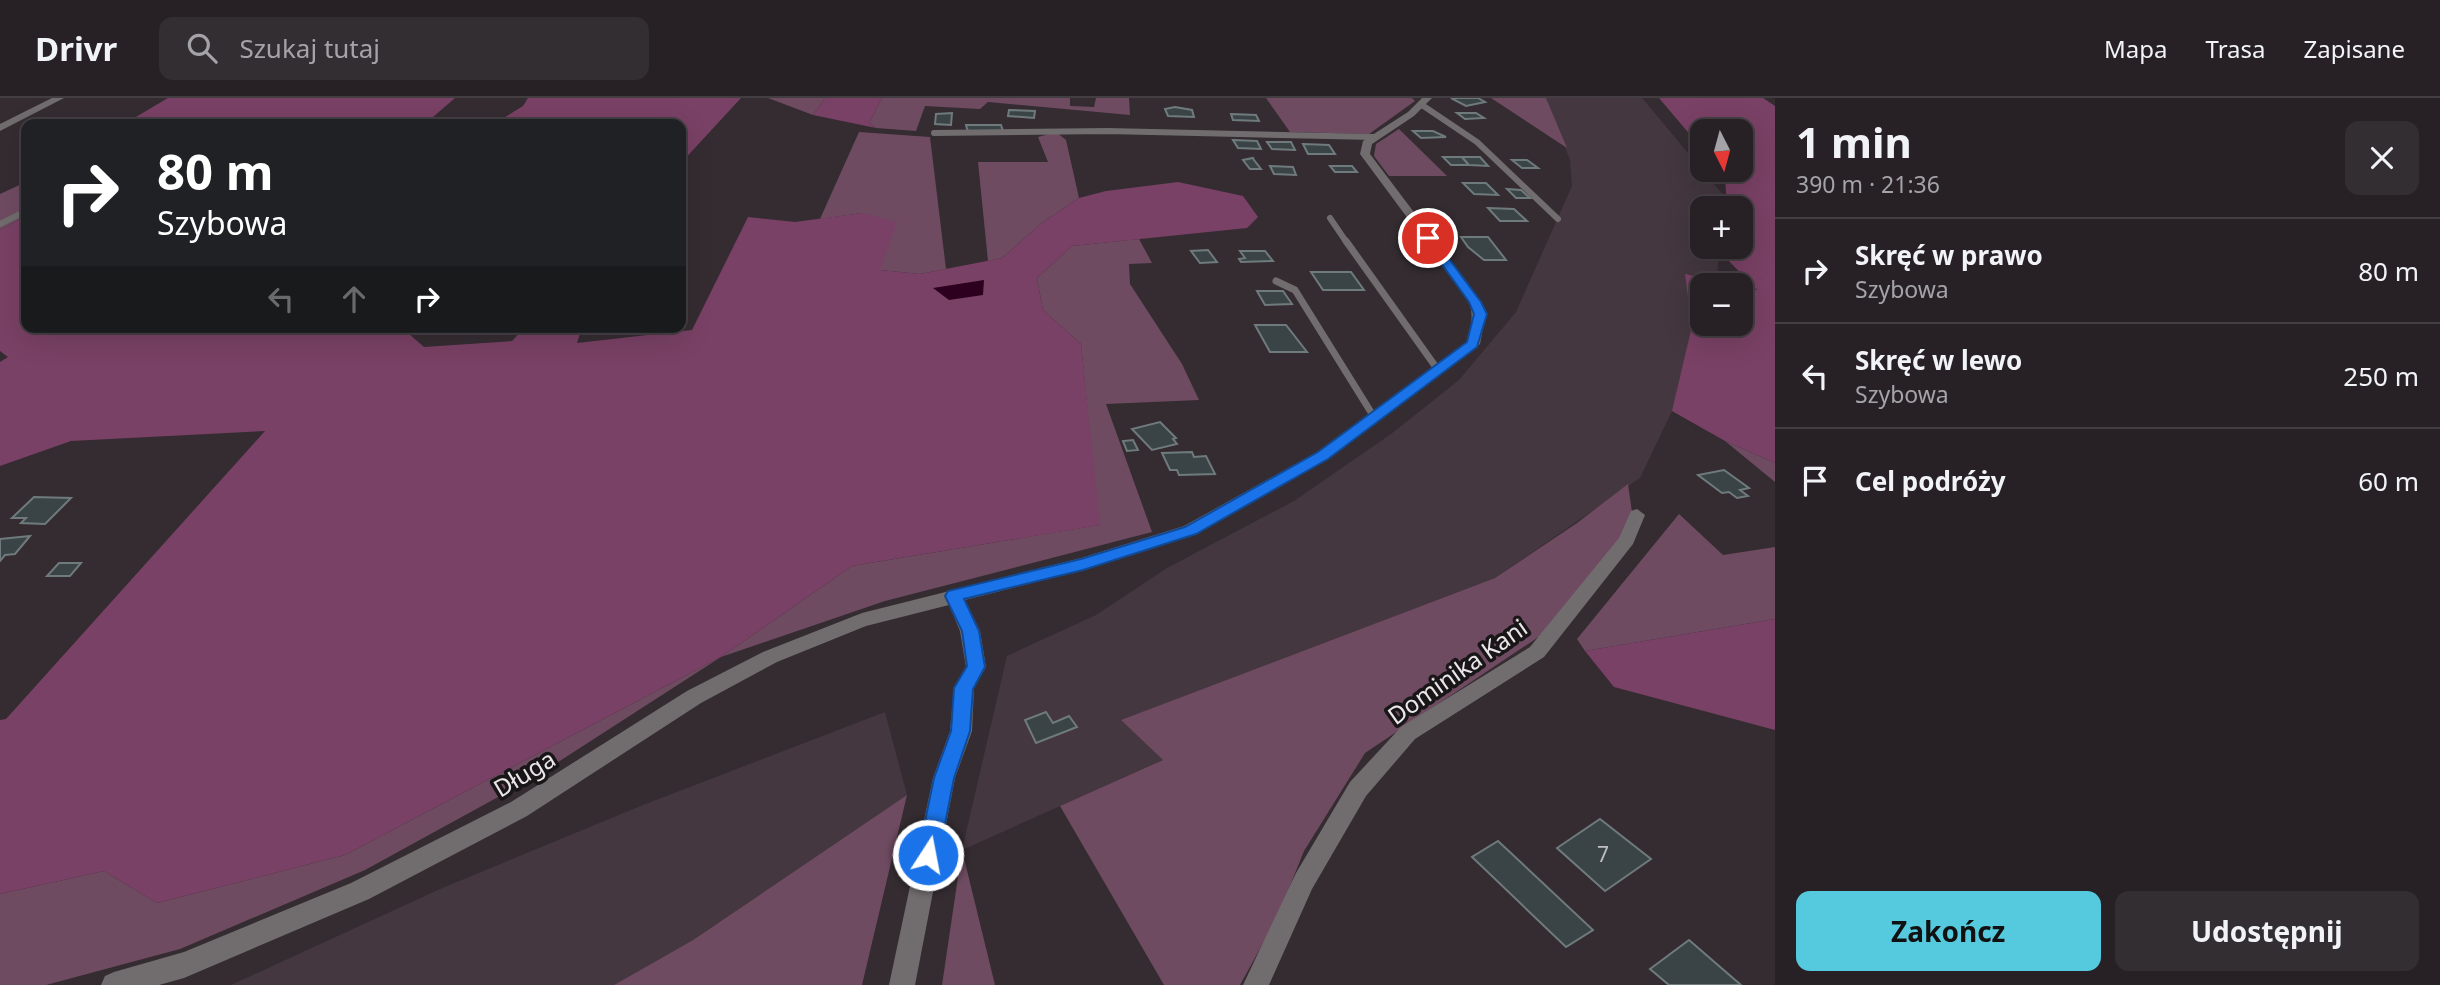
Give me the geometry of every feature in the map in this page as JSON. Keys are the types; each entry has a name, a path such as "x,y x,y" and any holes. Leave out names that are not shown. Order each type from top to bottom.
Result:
{"street":[{"path":"0,128 59,98"},
{"path":"1375,137 1424,101"},
{"name":"Długa","path":"114,985 184,965 360,891 519,809 694,697 770,657 862,620 1083,564 1190,530 1323,455 1473,344 1480,314 1475,302 1365,154 1367,143 1375,137"},
{"name":"Dominika Kani","path":"1256,985 1304,881 1358,789 1408,733 1537,652 1627,540 1637,515"},
{"path":"902,985 944,778 961,731 964,688 976,667 970,631 954,596"}],"lane":[{"path":"1424,101 1517,177 1558,219"},
{"path":"934,133 1108,131 1375,137"},
{"path":"0,224 21,214"},
{"path":"1330,218 1438,370"},
{"path":"1276,281 1295,290 1374,417"}],"shaded area":[{"path":"168,98 455,98 431,119 132,119"},
{"path":"528,98 741,98 686,158 686,119 502,119 523,106"},
{"path":"768,98 825,98 813,115"},
{"path":"825,98 882,98 869,123 876,128 813,115"},
{"path":"882,98 1070,98 1070,106 1094,107 1096,98 1129,98 1130,115 988,102 980,109 925,106 916,131 876,128 869,123"},
{"path":"1266,98 1412,98 1415,101 1369,134 1290,132"},
{"path":"1491,98 1546,98 1567,148"},
{"path":"1546,98 1642,98 1690,155 1690,182 1712,182 1724,196 1690,196 1690,259 1718,259 1718,273 1690,273 1690,336 1704,336 1704,356 1672,411 1640,478 1495,578 1122,720 1163,760 962,850 1007,656 1096,615 1167,568 1294,501 1391,434 1459,380 1516,312 1572,186 1570,160"},
{"path":"1659,98 1763,98 1775,106 1775,463 1725,441 1672,411 1690,334 1753,336 1753,289 1757,290 1753,286 1753,273 1741,273 1727,259 1753,259 1753,196 1726,196 1725,182 1754,182 1754,119 1690,119 1690,135"},
{"path":"1399,129 1447,176 1389,176 1374,156 1376,144"},
{"path":"859,132 930,137 946,269 920,274 880,270 862,213 820,219"},
{"path":"1056,132 1066,140 1079,198 1043,222 1002,258 988,261 978,162 1048,162 1038,137"},
{"path":"1178,182 1243,196 1258,217 1247,228 1072,246 1037,278 1043,310 1081,344 1100,525 852,566 721,657 345,855 157,903 104,871 0,894 0,720 6,719 265,431 71,441 0,466 0,362 8,357 0,351 0,230 21,219 21,333 408,333 424,347 512,341 519,333 580,333 577,343 686,333 692,330 748,217 795,222 862,213 897,222 880,270 920,274 1002,258 1043,222 1079,198 1106,191"},
{"path":"21,184 21,219 0,230 0,194"},
{"path":"1139,239 1152,263 1129,264 1130,284 1182,364 1199,400 1106,404 1152,532 885,601 721,657 852,566 1099,525 1081,344 1043,310 1037,278 1072,246"},
{"path":"1685,274 1690,275 1690,311"},
{"path":"984,280 983,295 949,300 933,288"},
{"path":"1725,441 1775,463 1775,482"},
{"path":"1628,484 1633,519 1627,540 1540,636 1365,753 1304,851 1277,918 1240,985 1164,985 1060,806 1163,760 1121,720 1495,578 1577,523"},
{"path":"1679,514 1723,555 1775,547 1775,619 1585,651 1577,639"},
{"path":"1775,619 1775,730 1614,687 1585,651"},
{"path":"721,657 538,775 365,870 180,949 46,985 0,985 0,894 104,871 157,903 345,855"},
{"path":"885,712 907,795 693,940 614,985 231,985 440,889 643,805"},
{"path":"907,795 862,985 614,985 693,940"},
{"path":"962,850 995,985 942,985"}],"building":[{"path":"1451,98 1478,98 1485,102 1466,106"},
{"path":"1175,107 1192,110 1194,117 1168,116 1165,109"},
{"path":"1009,110 1035,111 1034,118 1008,116"},
{"path":"952,113 951,125 935,124 936,114"},
{"path":"1457,113 1476,113 1484,118 1465,119"},
{"path":"1231,114 1256,115 1259,121 1233,120"},
{"path":"966,125 1001,125 1003,131 968,132"},
{"path":"1413,131 1433,131 1446,137 1421,138"},
{"path":"1233,140 1257,141 1261,149 1238,148"},
{"path":"1267,142 1291,142 1295,150 1272,149"},
{"path":"1303,144 1329,145 1335,154 1308,154"},
{"path":"1443,157 1462,157 1469,165 1451,165"},
{"path":"1462,157 1480,157 1488,166 1469,165"},
{"path":"1253,158 1261,169 1250,169 1243,160"},
{"path":"1512,160 1527,160 1538,168 1522,168"},
{"path":"1270,166 1293,167 1296,175 1274,174"},
{"path":"1330,166 1352,166 1357,172 1335,172"},
{"path":"1463,183 1486,183 1498,195 1474,194"},
{"path":"1507,189 1521,190 1530,198 1516,198"},
{"path":"1488,208 1514,209 1527,221 1500,221"},
{"path":"1461,237 1488,237 1506,260 1484,260 1468,247"},
{"path":"1208,250 1217,262 1200,263 1191,251"},
{"path":"1240,251 1265,251 1273,261 1241,262 1239,259 1245,258"},
{"path":"1311,272 1351,272 1364,290 1323,290"},
{"path":"1257,291 1283,291 1292,304 1265,305"},
{"path":"1255,325 1286,325 1307,352 1270,352"},
{"path":"1160,422 1176,438 1173,439 1177,444 1152,450 1132,429"},
{"path":"1133,440 1138,450 1127,451 1123,441"},
{"path":"1192,452 1194,457 1206,456 1215,474 1179,475 1177,470 1170,470 1162,453"},
{"path":"1724,470 1749,488 1740,490 1748,496 1737,498 1729,492 1722,493 1698,475"},
{"path":"34,497 71,498 45,524 21,523 26,518 12,518"},
{"path":"30,536 15,554 5,555 0,561 0,539"},
{"path":"59,563 81,563 70,576 47,576"},
{"path":"1046,712 1053,723 1069,716 1077,727 1036,743 1025,720"},
{"path":"1600,819 1651,859 1605,891 1557,848"},
{"path":"1498,841 1593,930 1566,947 1472,857"},
{"path":"1689,940 1741,985 1669,985 1650,969"}],"route":[{"path":"928,855 944,778 961,731 964,688 976,667 970,631 954,596 1083,564 1190,530 1323,455 1473,344 1480,314 1475,302 1428,238"}]}
